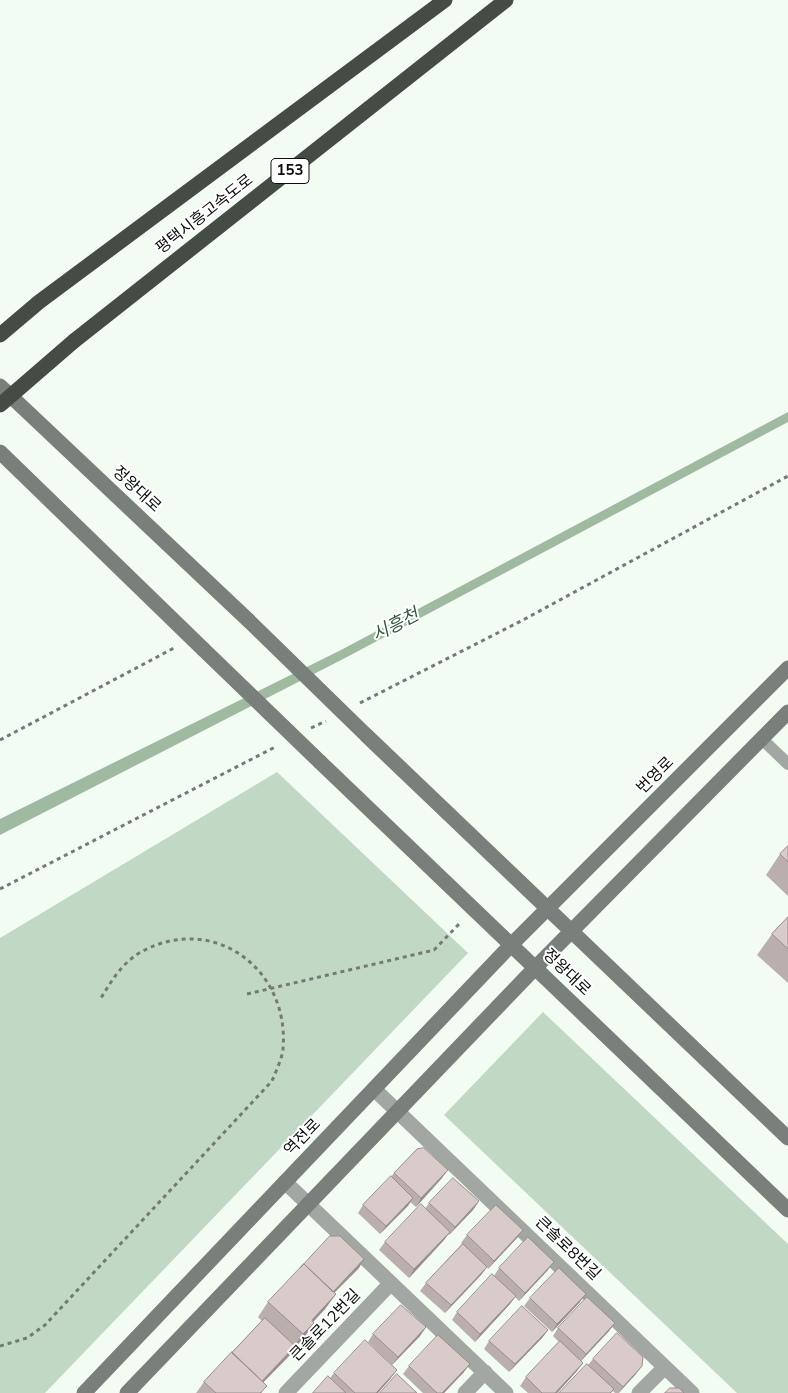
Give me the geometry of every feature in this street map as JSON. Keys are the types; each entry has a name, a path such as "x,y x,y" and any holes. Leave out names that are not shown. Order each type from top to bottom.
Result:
{"highway":[{"name":"평택시흥고속도로","path":"0,335 39,302 445,0"},
{"name":"평택시흥고속도로","path":"0,404 74,341 506,0"}],"street":[{"name":"정왕대로","path":"0,386 248,620 788,1138"},
{"path":"0,452 198,644"},
{"name":"정왕대로","path":"198,644 788,1210"},
{"name":"번영로","path":"548,909 788,668"},
{"path":"126,1393 535,968 788,712"},
{"name":"역전로","path":"84,1393 511,945 548,909"},
{"name":"큰솔로8번길","path":"374,1089 692,1393"},
{"path":"286,1182 506,1393"},
{"name":"큰솔로12번길","path":"286,1393 391,1283"},
{"path":"639,1393 665,1367"},
{"path":"465,1393 485,1372"}],"lane":[{"path":"762,739 788,764"}],"path":[{"path":"358,704 523,620 788,476"},
{"path":"0,740 198,644"},
{"path":"306,731 332,718"},
{"path":"0,890 280,744"},
{"path":"247,994 434,950 474,909"},
{"path":"0,1346 27,1338 45,1325 272,1081 283,1051 283,1019 273,988 254,964 228,948 199,940 169,941 140,952 117,972 101,998"}],"shaded area":[{"path":"277,772 468,953 45,1393 0,1393 0,938"},
{"path":"543,1012 788,1244 788,1393 737,1393 444,1115"}],"water":[{"name":"시흥천","path":"788,412 788,422 347,657 0,835 0,819 341,650"}],"building":[{"path":"788,846 788,862 780,854"},
{"path":"788,917 788,949 772,934"},
{"path":"424,1148 448,1170 421,1198 394,1173 417,1149"},
{"path":"391,1176 413,1198 386,1226 363,1205"},
{"path":"453,1178 479,1201 455,1227 429,1203"},
{"path":"421,1204 450,1232 414,1269 385,1242"},
{"path":"496,1205 523,1230 494,1261 467,1235"},
{"path":"330,1236 340,1236 364,1259 333,1292 304,1264 300,1268"},
{"path":"528,1237 554,1262 525,1293 499,1268"},
{"path":"463,1244 487,1267 451,1305 426,1283"},
{"path":"304,1264 336,1294 312,1320 314,1323 303,1334 268,1302"},
{"path":"559,1268 586,1294 557,1324 530,1298"},
{"path":"492,1274 516,1296 480,1334 457,1312"},
{"path":"587,1297 615,1323 586,1354 558,1328"},
{"path":"401,1305 426,1327 398,1357 373,1334"},
{"path":"522,1306 548,1330 515,1364 489,1341"},
{"path":"265,1318 295,1346 262,1381 232,1353"},
{"path":"617,1333 643,1357 642,1366 623,1387 593,1359"},
{"path":"438,1335 470,1364 442,1393 437,1393 409,1366"},
{"path":"365,1340 397,1370 376,1393 355,1393 334,1373"},
{"path":"560,1341 583,1363 555,1393 542,1393 526,1377"},
{"path":"232,1352 267,1386 260,1393 216,1393 204,1382"},
{"path":"587,1364 614,1389 610,1393 559,1393"},
{"path":"397,1374 417,1393 380,1393"},
{"path":"328,1376 346,1393 313,1393"},
{"path":"670,1388 679,1388 684,1393 665,1393"}]}
